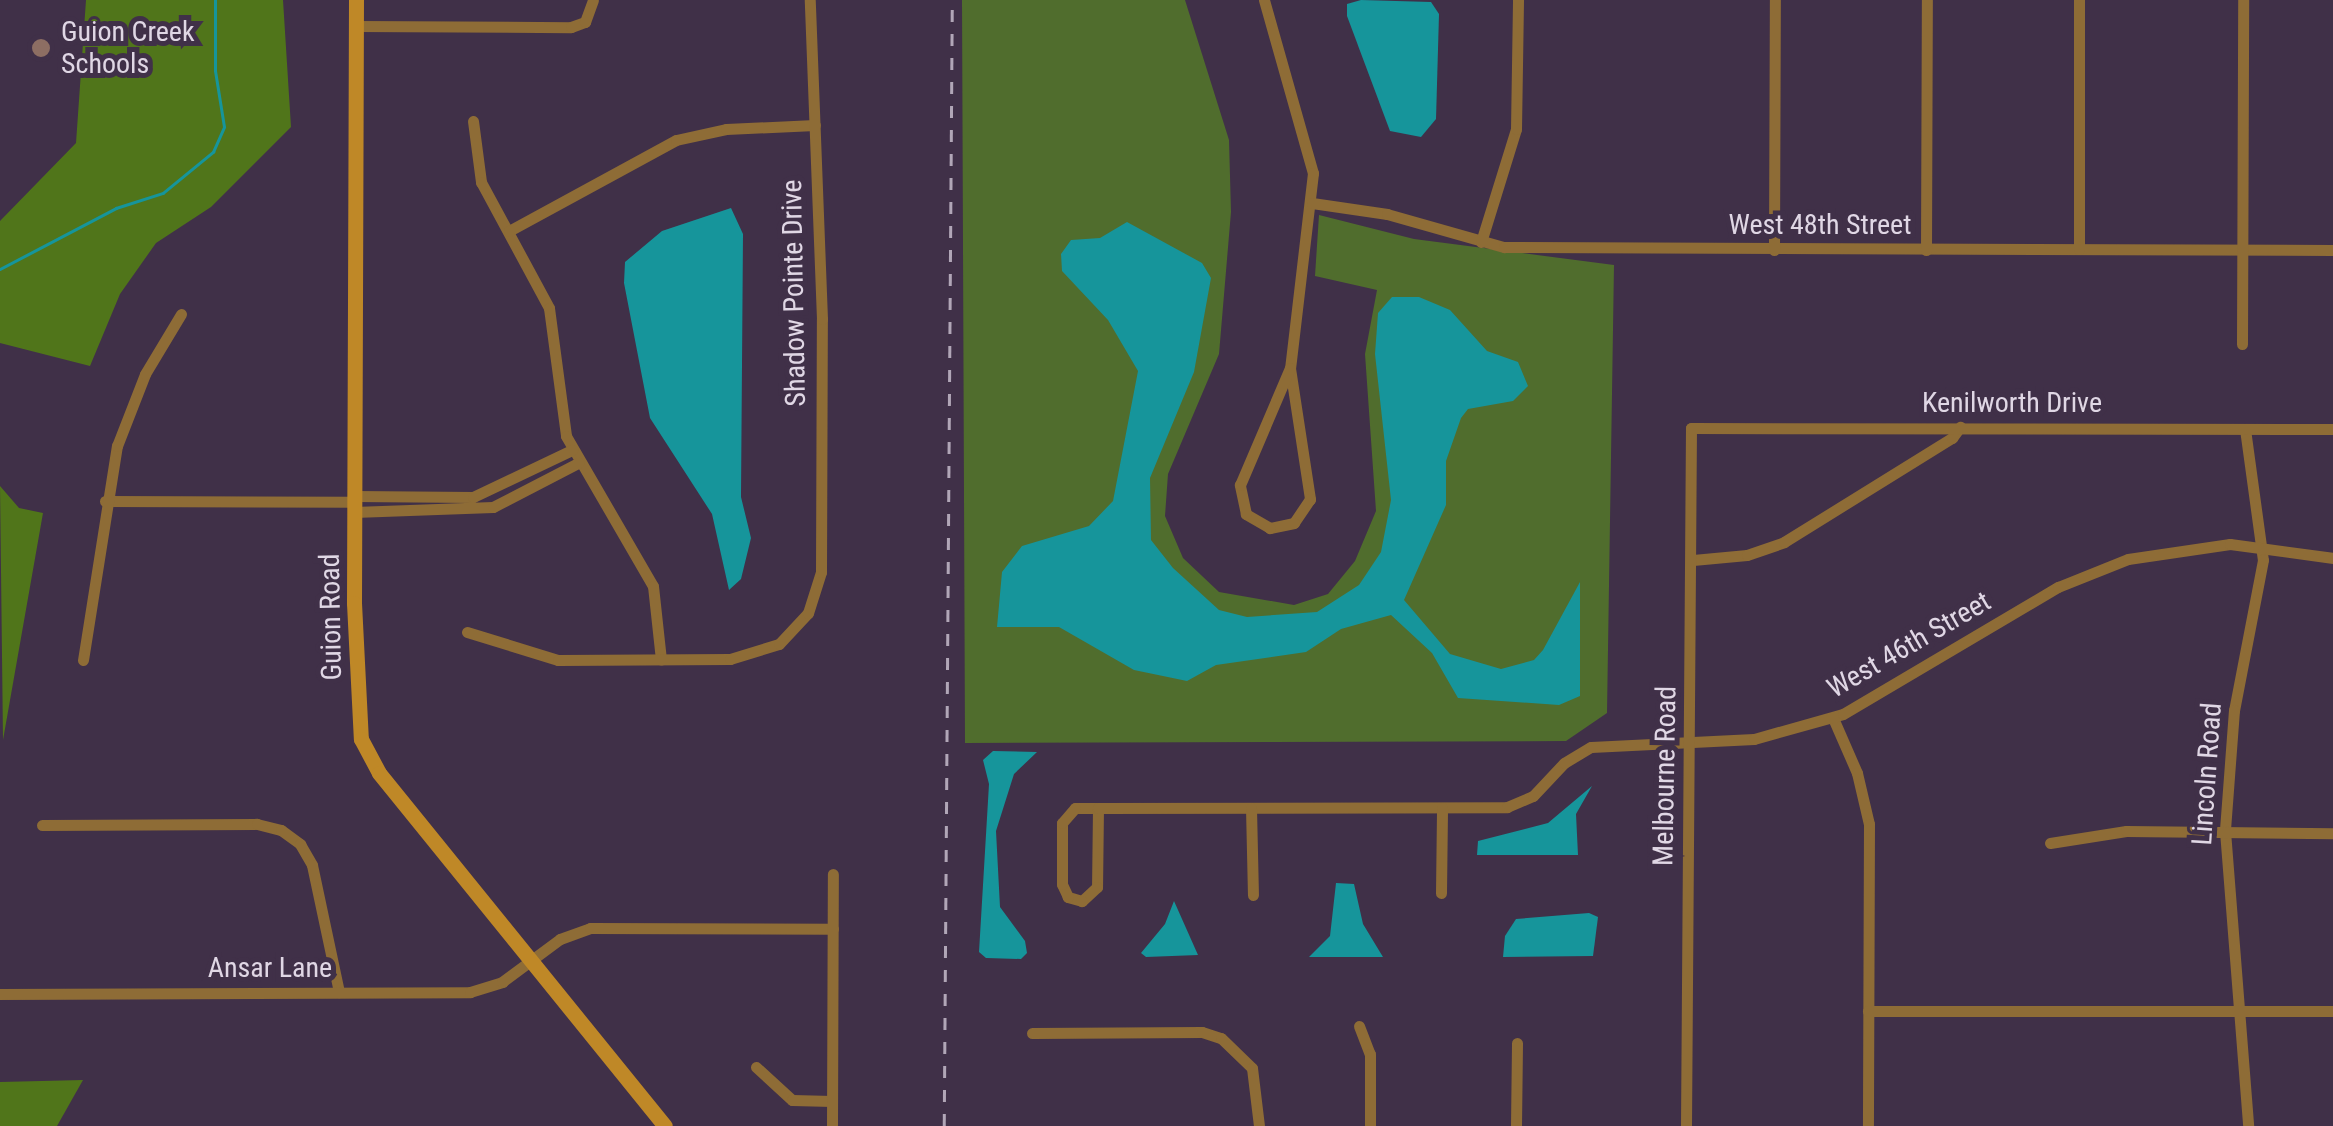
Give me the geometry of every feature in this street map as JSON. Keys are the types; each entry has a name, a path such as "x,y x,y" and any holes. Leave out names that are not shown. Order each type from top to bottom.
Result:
{"street":[{"name":"Guion Road","path":"356,0 354,504 358,720 364,748 665,1126"},
{"path":"356,26 585,22 593,0"},
{"name":"Shadow Pointe Drive","path":"661,660 762,653 800,624 819,585 822,319 810,0"},
{"path":"1264,0 1310,153 1312,203 1290,368 1240,485 1246,514 1270,528 1294,523 1310,498 1290,368"},
{"path":"1481,242 1516,129 1518,0"},
{"path":"1774,250 1775,0"},
{"path":"1926,250 1927,0"},
{"path":"2078,250 2079,0"},
{"path":"2242,344 2243,0"},
{"path":"467,632 549,659 661,660 659,614 646,568 572,450 558,404 550,312 476,168 473,120"},
{"path":"509,232 676,140 726,129 815,125"},
{"name":"West 48th Street","path":"1312,203 1386,214 1481,242 1774,250 2333,250"},
{"path":"83,660 105,501 128,414 181,314"},
{"path":"1693,560 1747,555 1784,542 1952,438 1960,427"},
{"name":"Kenilworth Drive","path":"1691,428 2333,429"},
{"name":"Melbourne Road","path":"1686,1126 1691,428"},
{"name":"Lincoln Road","path":"2245,429 2263,545 2258,607 2230,738 2224,831 2235,1012 2248,1126"},
{"path":"354,504 473,497 572,450"},
{"path":"105,501 493,507 578,463"},
{"name":"West 46th Street","path":"1098,808 1442,808 1522,802 1591,747 1754,738 1834,718 2058,586 2105,566 2174,549 2263,545 2333,558"},
{"path":"1834,718 1868,815 1868,1126"},
{"path":"1076,808 1098,808 1097,888 1075,901 1062,884 1062,823 1076,808"},
{"path":"1251,808 1253,895"},
{"path":"1440,893 1442,808"},
{"path":"42,824 257,824 281,830 300,844 312,866 340,992"},
{"path":"2050,843 2116,832 2333,833"},
{"path":"832,1126 834,874"},
{"name":"Ansar Lane","path":"0,994 483,990 590,928 833,929"},
{"path":"1868,1012 2333,1011"},
{"path":"1359,1026 1370,1054 1370,1126"},
{"path":"1032,1033 1202,1032 1244,1056 1257,1081 1260,1126"},
{"path":"1516,1126 1517,1043"},
{"path":"756,1067 792,1100 832,1101"}],"shaded area":[{"path":"86,0 283,0 291,127 211,207 156,243 120,294 90,366 0,343 0,221 76,143"},
{"path":"962,0 1185,0 1229,140 1231,212 1219,354 1168,474 1165,516 1183,558 1219,592 1294,605 1328,594 1355,561 1376,511 1365,354 1377,290 1315,276 1319,215 1414,239 1614,265 1607,713 1566,741 965,743"},
{"path":"1361,0 1431,2 1439,14 1436,119 1421,137 1390,131 1347,16 1347,4"},
{"path":"731,208 743,234 741,497 751,538 741,579 729,590 712,514 650,418 624,283 625,262 662,231"},
{"path":"1127,222 1202,263 1211,278 1194,372 1150,478 1151,540 1173,568 1219,610 1247,617 1317,612 1359,585 1381,552 1391,500 1375,354 1378,313 1392,297 1419,297 1450,310 1487,351 1518,362 1528,386 1513,401 1468,409 1461,418 1446,461 1446,505 1404,600 1450,654 1501,669 1534,660 1580,582 1580,696 1559,705 1458,698 1432,653 1391,615 1341,629 1306,652 1216,665 1187,681 1134,670 1059,627 997,627 1002,572 1022,546 1089,526 1113,501 1138,371 1108,320 1062,271 1061,254 1071,240 1100,238"},
{"path":"0,486 19,508 43,513 3,740"},
{"path":"993,751 1037,752 1014,774 996,831 1000,907 1025,941 1027,953 1021,959 986,958 979,952 989,784 983,760"},
{"path":"1592,786 1576,814 1578,855 1477,855 1478,841 1548,823"},
{"path":"1336,883 1354,884 1363,924 1383,957 1309,957 1330,936"},
{"path":"1174,901 1198,955 1146,957 1141,953 1165,924"},
{"path":"1589,913 1598,917 1593,956 1503,957 1505,936 1516,919"},
{"path":"83,1080 57,1126 0,1126 0,1082"}],"waterway":[{"path":"0,269 116,208 163,193 213,152 224,127 215,71 215,0"}],"railway":[{"path":"944,1126 952,0"}],"place":[{"name":"Guion Creek Schools","path":"41,48"}]}
